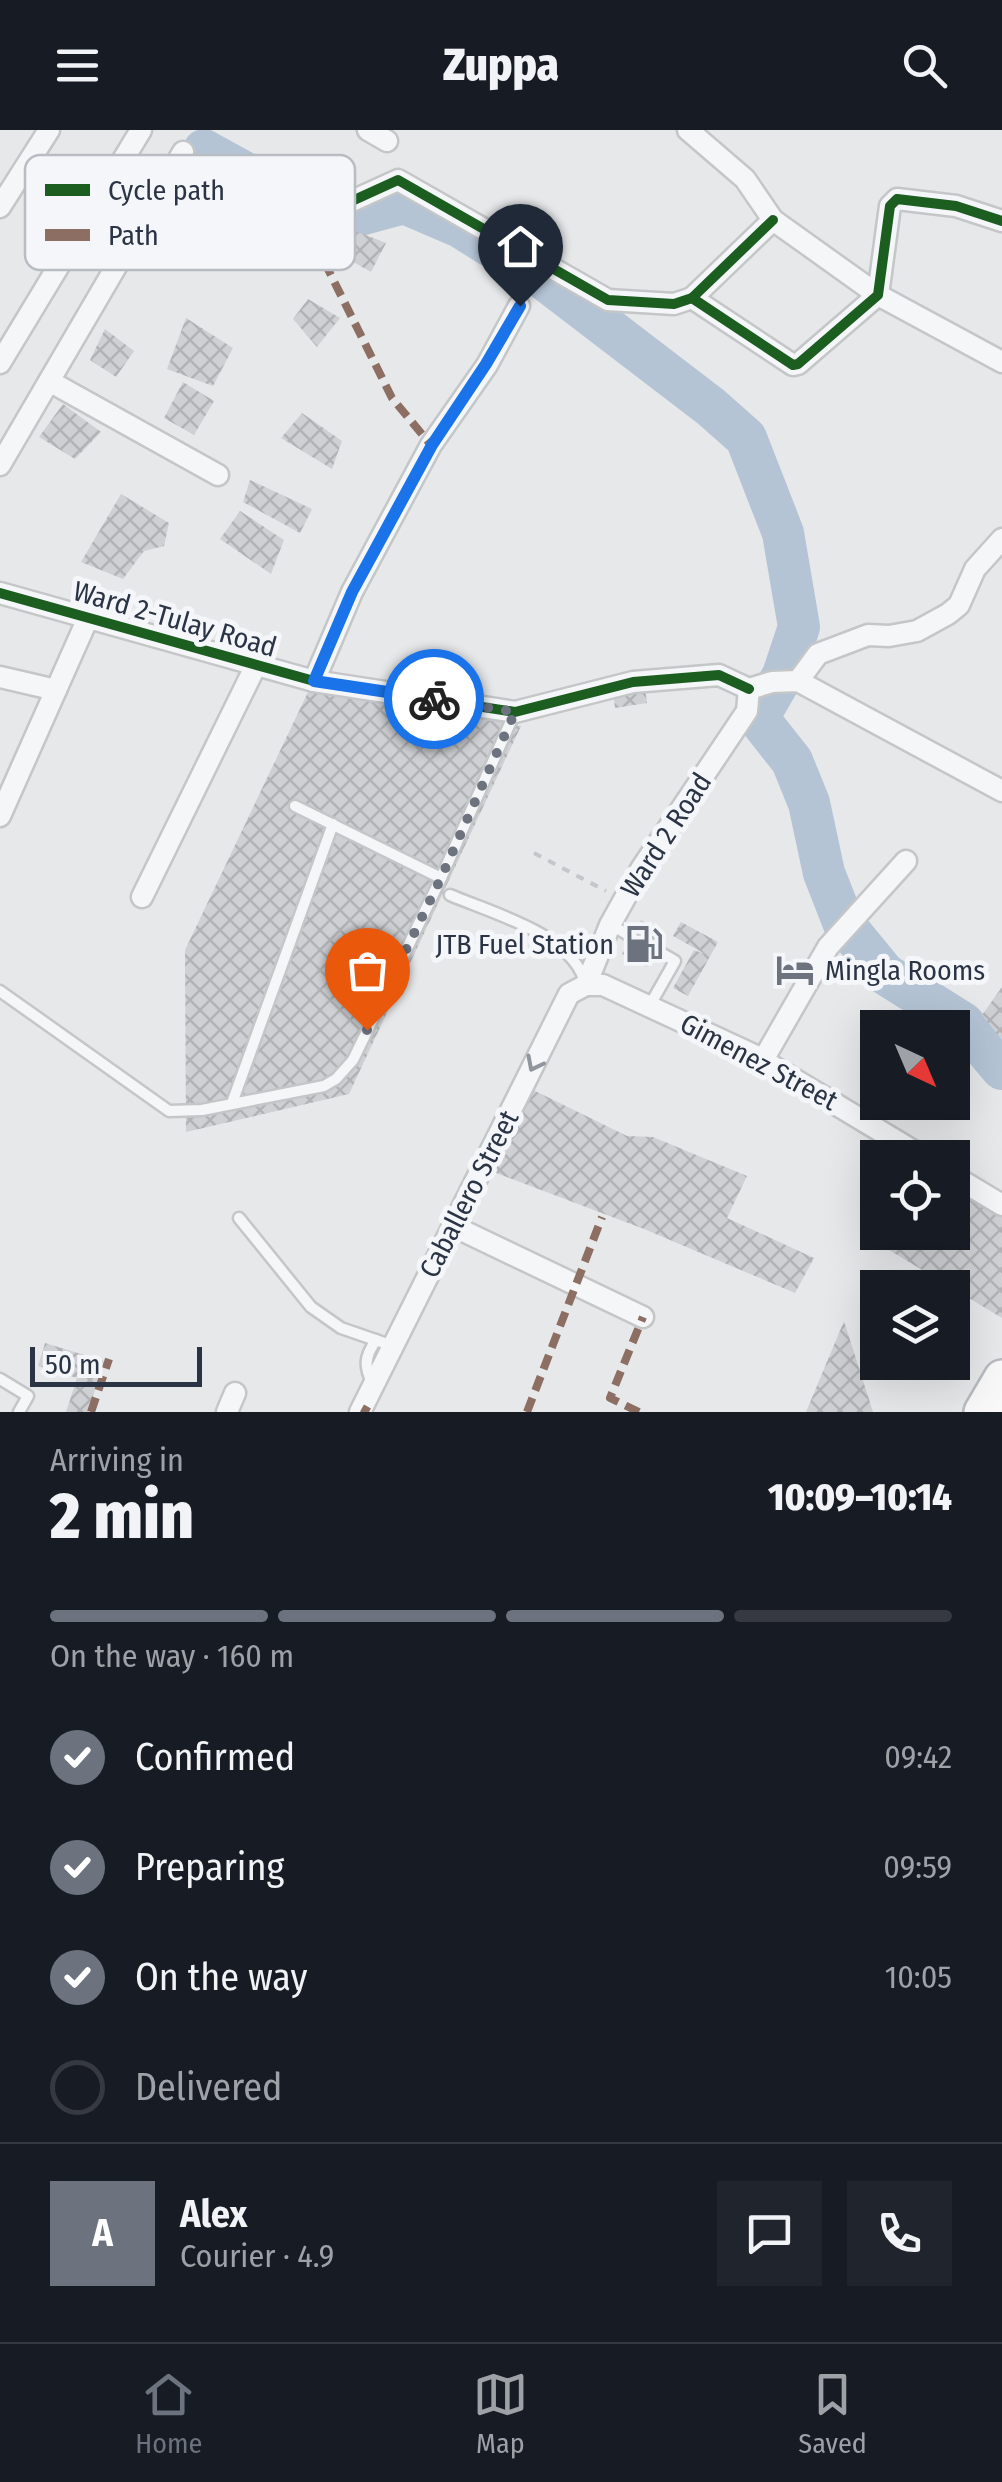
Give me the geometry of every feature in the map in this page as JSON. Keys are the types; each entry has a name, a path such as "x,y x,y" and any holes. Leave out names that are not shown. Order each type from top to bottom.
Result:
{"highway":[{"path":"982,1412 1002,1378"}],"street":[{"path":"33,155 49,130"},
{"path":"126,155 141,130"},
{"path":"368,130 387,141"},
{"path":"688,130 745,179 773,220 878,295 1002,362"},
{"path":"0,207 25,168"},
{"path":"355,202 398,180 608,300 674,304 692,298 773,220"},
{"path":"692,298 793,366 878,295 890,206 897,199 956,206 1002,221"},
{"path":"0,363 56,270"},
{"path":"0,465 113,270"},
{"path":"314,681 352,592 422,461 520,306"},
{"path":"49,381 218,475"},
{"path":"749,689 784,682 818,654 868,635 890,636 917,630 948,614 959,604 975,569 1002,539"},
{"name":"Ward 2-Tulay Road","path":"0,592 314,681 515,712 650,681 719,675 749,689"},
{"path":"0,816 88,618"},
{"path":"142,897 256,665"},
{"path":"0,677 56,690"},
{"path":"784,682 1002,791"},
{"name":"Ward 2 Road","path":"586,984 624,900 740,722 750,700 749,689"},
{"path":"763,1060 846,927 906,862"},
{"name":"Gimenez Street","path":"586,984 603,986 650,1006 763,1060 879,1140"},
{"name":"Caballero Street","path":"360,1412 373,1386 384,1343 453,1226 569,994 586,984"},
{"path":"970,1185 1002,1205"},
{"path":"453,1226 643,1317"}],"lane":[{"path":"0,991 169,1111 202,1110 324,1086 344,1071 441,878 515,712"},
{"path":"295,806 441,878"},
{"path":"232,1103 332,824"},
{"path":"450,895 526,927 572,954 586,984"},
{"path":"610,925 632,937"},
{"path":"650,1006 674,961 656,950"},
{"path":"239,1218 311,1307 341,1328 384,1343"},
{"path":"0,1379 28,1396 19,1412"}],"path":[{"path":"534,853 624,900"}],"building":[{"path":"355,231 386,243 371,272 355,263"},
{"path":"308,299 340,318 317,347 293,319"},
{"path":"186,318 233,348 213,386 167,369"},
{"path":"105,329 134,351 116,377 90,360"},
{"path":"183,382 214,401 194,435 164,418"},
{"path":"63,404 101,432 75,459 39,437"},
{"path":"302,413 342,441 332,469 281,438"},
{"path":"250,480 312,509 300,533 243,502"},
{"path":"121,494 169,523 164,546 144,551 123,579 81,562"},
{"path":"240,511 284,540 271,574 220,539"},
{"path":"645,687 647,703 615,708 613,691"},
{"path":"309,690 399,700 521,726 349,1094 186,1132 185,950"},
{"name":"JTB Fuel Station","path":"641,920 665,933 647,967 622,954"},
{"path":"681,922 718,942 688,996 673,988 694,950 705,954 673,936"},
{"path":"1002,987 1002,1040 982,1015"},
{"path":"531,1089 627,1136 653,1137 747,1176 727,1218 814,1258 795,1293 644,1229 491,1171"},
{"path":"970,1193 1002,1212 1002,1318 970,1299 970,1270 922,1270 889,1250 970,1250"},
{"path":"844,1321 873,1412 806,1412"},
{"path":"45,1343 104,1361 88,1412 66,1412 77,1378 38,1366"}],"waterway":[{"path":"204,150 213,155"},
{"path":"355,216 404,203 460,227 545,280 746,438 783,533 799,627 783,675 758,718 792,761 809,803 824,873 844,924 885,974 963,1023 1002,1069"}],"marked path":[{"path":"328,270 392,398 431,445"},
{"path":"527,1412 602,1217"},
{"path":"639,1412 610,1398 643,1317"},
{"path":"91,1412 109,1359"},
{"path":"362,1408 369,1412"}],"cycle path":[{"path":"355,200 398,180 608,300 674,304 692,298"},
{"path":"773,220 692,298 793,365 878,295 890,206 897,199 956,206 1002,221"},
{"path":"0,593 314,681 515,712 633,682 719,675 749,689"}],"way so far":[{"path":"367,1030 515,712 434,699"}],"place":[{"name":"JTB Fuel Station","path":"644,944"},
{"name":"Mingla Rooms","path":"795,970"}],"route":[{"path":"434,699 314,681 352,592 432,445 520,306"}]}
